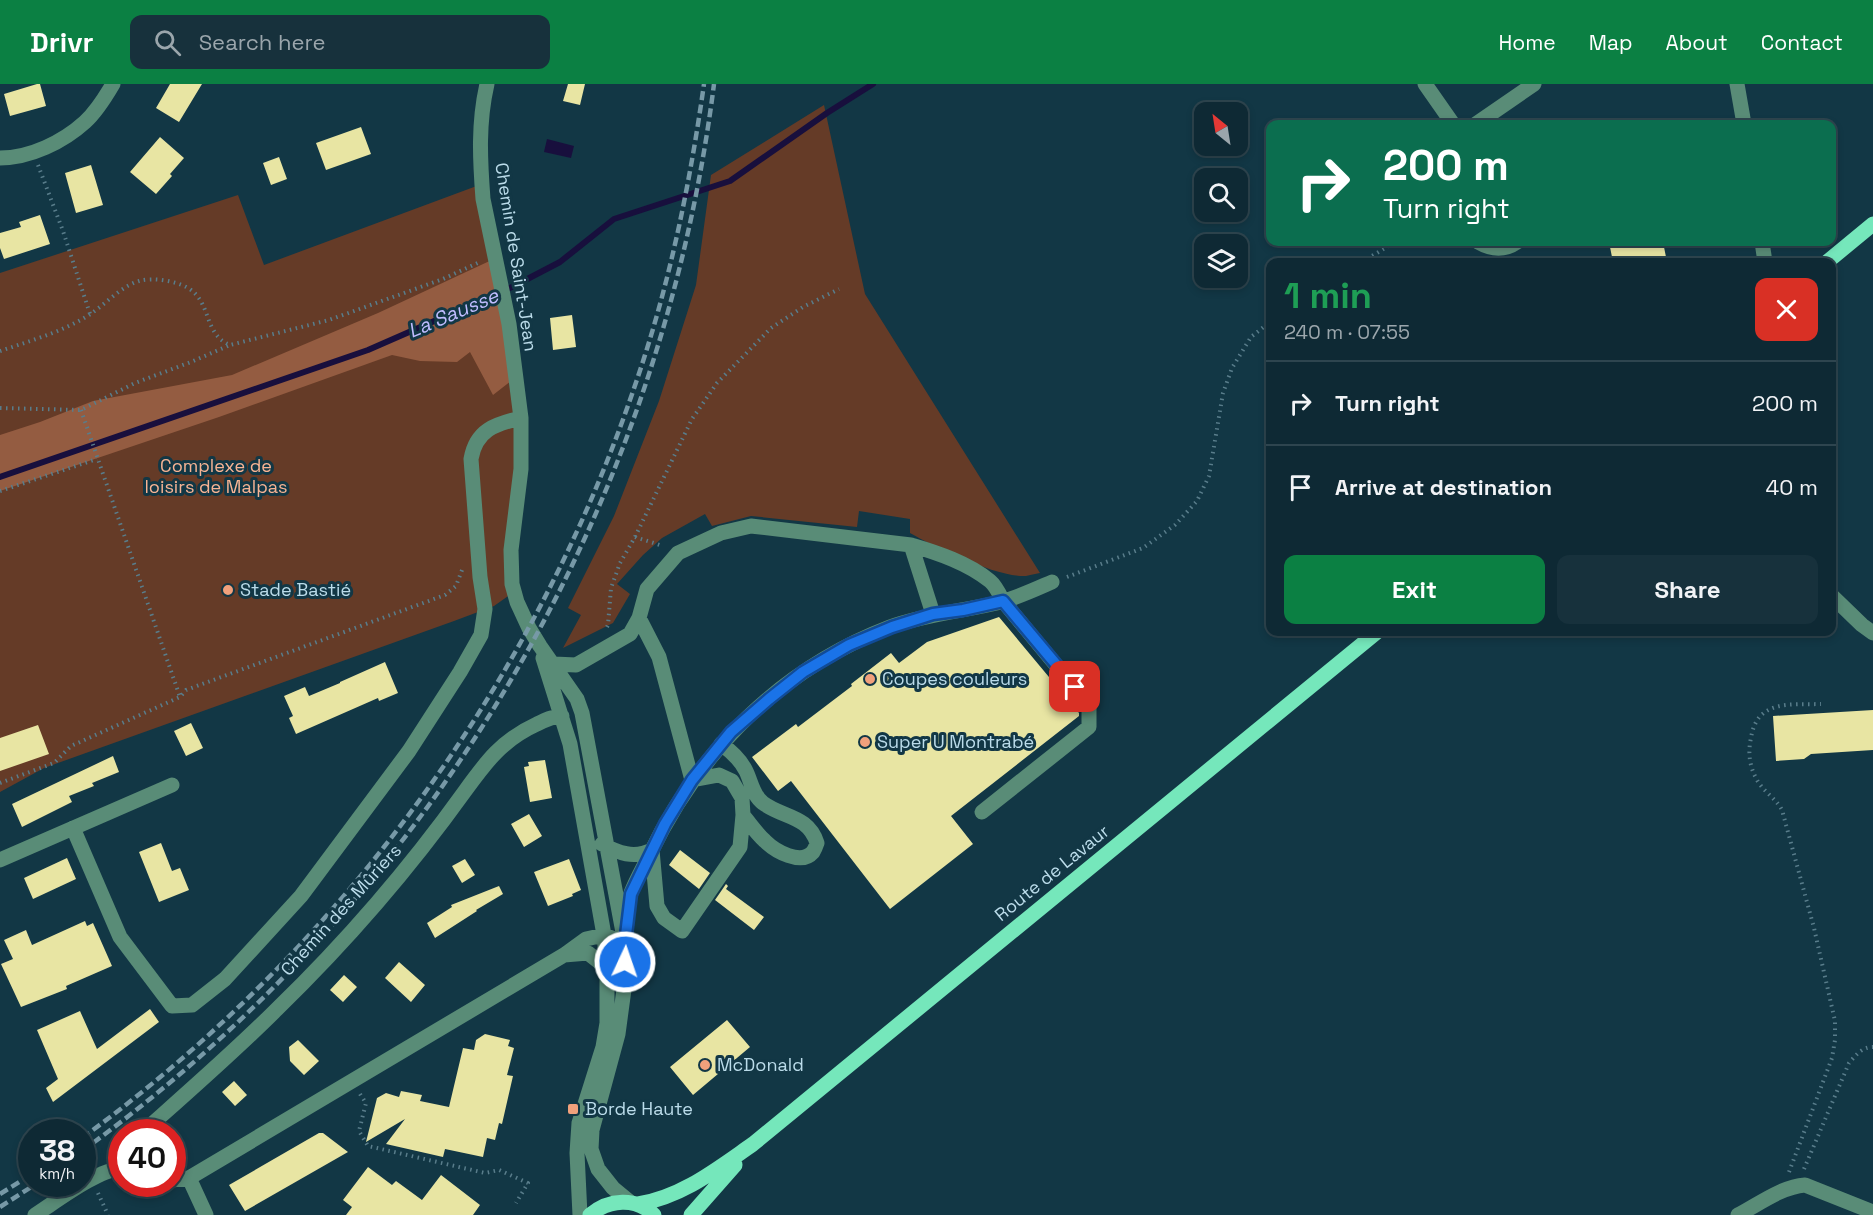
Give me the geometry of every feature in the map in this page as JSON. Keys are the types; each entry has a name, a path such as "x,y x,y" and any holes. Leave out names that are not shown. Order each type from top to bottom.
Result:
{"main road":[{"path":"1832,258 1873,224"},
{"name":"Route de Lavaur","path":"590,1215 610,1204 657,1201 680,1191 709,1175 753,1144 1372,636"},
{"name":"Route de Lavaur","path":"691,1215 753,1144"},
{"path":"634,1203 654,1215"}],"street":[{"path":"0,158 11,158 33,152 62,138 86,121 113,84"},
{"name":"Chemin de Saint-Jean","path":"487,84 481,109 480,155 483,199 505,303 521,418 521,469 512,542 511,575 517,602 540,646 570,744 604,934 607,968 607,1023 603,1047 579,1123 577,1153 580,1215"},
{"path":"1425,84 1450,120"},
{"path":"1482,120 1534,84"},
{"path":"1737,84 1743,120"},
{"path":"1485,246 1510,251"},
{"path":"73,828 120,937 172,1005 192,1005 225,979 301,896 409,751 481,635 485,609 480,577 471,459 473,448 488,430 500,423 521,418"},
{"path":"554,664 576,665 630,634 639,618 647,589 678,553 721,533 752,526 911,545 934,552 969,567 992,582 1003,601 1089,705 1089,727 982,812"},
{"path":"911,545 933,614"},
{"path":"186,1178 564,955 586,939 604,934 625,943 631,894 665,824 692,780 721,744 769,699 803,672 849,645 892,627 933,614 1003,601 1052,582"},
{"path":"1836,600 1873,633"},
{"path":"639,618 659,657 692,780"},
{"name":"Chemin de Saint-Jean","path":"540,646 569,686 582,713 625,943 625,982 618,1034 592,1130 591,1149 597,1169 613,1188 634,1203"},
{"path":"560,709 576,665"},
{"name":"Chemin des Mûriers","path":"157,1119 278,1009 362,920 414,859 485,763 500,747 522,731 555,716 560,709"},
{"path":"721,744 734,754 745,769 756,796 762,803 798,819 813,832 817,843 813,852 806,857 797,858 786,854 766,843 743,815"},
{"path":"652,850 657,906 664,918 682,931 740,847 743,815 742,798 732,781 719,775 692,780"},
{"path":"0,860 172,785"},
{"path":"587,836 626,855 644,854 652,850"},
{"path":"564,955 588,953 607,968"},
{"path":"35,1215 108,1170"},
{"path":"189,1178 206,1215"},
{"path":"1738,1215 1780,1192 1805,1185 1873,1212"}],"path":[{"path":"33,152 63,231 90,314"},
{"path":"1369,258 1388,246"},
{"path":"0,408 81,410 135,383 230,345 329,320 443,279 487,260"},
{"path":"0,351 55,332 90,314 125,288 138,281 151,279 186,287 197,294 220,340 230,345"},
{"path":"603,632 608,625 611,588 621,563 692,419 717,383 771,328 803,307 839,290"},
{"path":"1052,582 1143,548 1175,525 1197,501 1209,476 1224,393 1232,368 1251,337 1266,325"},
{"path":"81,410 180,697"},
{"path":"0,491 98,459"},
{"path":"635,537 678,553"},
{"path":"0,783 54,763 71,746 180,697 186,690 445,595 456,586 463,566"},
{"path":"1780,1192 1787,1179 1832,1058 1835,1021 1814,928 1782,810 1778,801 1762,788 1755,777 1750,763 1749,746 1752,727 1759,716 1769,708 1781,705 1821,704"},
{"path":"1795,1186 1807,1165 1849,1063 1867,1047 1873,1047"},
{"path":"352,1081 366,1103 359,1131 368,1146 485,1173 499,1170 510,1173 528,1183 516,1203"},
{"path":"105,1208 108,1215"}],"green space":[{"path":"824,105 865,294 1040,573 1026,576 1014,575 967,560 910,533 910,519 859,511 857,527 751,516 712,526 705,514 662,538 617,584 630,594 613,623 563,648 581,615 568,608 614,516 659,401 696,285 711,175"},
{"name":"Complexe de loisirs de Malpas","path":"482,184 516,377 514,592 494,606 454,621 44,768 0,792 0,273 238,195 264,265"}],"shaded area":[{"path":"547,139 574,146 571,158 544,152"},
{"path":"496,258 516,377 493,395 470,352 457,362 420,361 392,355 219,417 0,491 0,435 93,401 232,375 378,313"}],"building":[{"path":"40,84 46,106 10,116 4,94"},
{"path":"170,84 202,84 179,122 156,108"},
{"path":"568,84 585,84 580,105 563,101"},
{"path":"361,127 371,154 326,170 316,143"},
{"path":"160,137 184,158 156,194 130,172"},
{"path":"279,157 287,179 271,185 263,163"},
{"path":"91,165 103,205 76,213 65,173"},
{"path":"40,215 50,244 4,259 0,248 0,233 21,227 19,222"},
{"path":"1610,246 1664,246 1666,258 1612,258"},
{"path":"572,315 576,347 553,350 550,318"},
{"path":"999,617 1079,713 1079,716 951,816 973,844 890,909 791,781 778,791 752,757 796,724 798,727 891,653 899,663 927,642"},
{"path":"385,662 398,693 379,701 378,698 296,734 289,718 293,716 284,696 305,687 309,696"},
{"path":"1873,710 1873,750 1811,754 1804,759 1776,761 1773,716"},
{"path":"191,723 203,748 186,756 174,731"},
{"path":"38,725 49,754 0,771 0,738"},
{"path":"113,756 119,772 92,783 94,786 69,796 72,802 22,827 12,804"},
{"path":"545,760 552,798 530,802 524,767 529,766 528,762"},
{"path":"529,814 542,836 524,847 511,824"},
{"path":"161,843 172,871 180,868 189,890 159,902 139,852"},
{"path":"680,850 710,873 699,889 669,865"},
{"path":"67,858 76,879 33,899 24,878"},
{"path":"465,859 475,875 462,883 452,866"},
{"path":"569,859 581,890 572,894 573,896 548,906 534,872"},
{"path":"726,884 728,886 726,889 764,917 754,930 715,900"},
{"path":"499,886 503,894 435,938 427,923 452,907 451,905"},
{"path":"85,921 87,926 93,923 112,966 66,986 67,989 21,1007 1,964 13,959 4,940 26,930 32,945"},
{"path":"399,962 425,985 411,1002 385,978"},
{"path":"344,975 357,987 343,1002 330,990"},
{"path":"150,1009 159,1022 53,1102 46,1088 58,1079 37,1030 80,1011 97,1049"},
{"path":"727,1020 750,1047 693,1095 670,1067"},
{"path":"485,1034 510,1040 508,1046 514,1048 507,1075 513,1076 502,1124 499,1123 495,1140 487,1138 483,1157 445,1149 443,1157 386,1144 405,1119 366,1142 377,1098 386,1093 399,1097 401,1091 422,1095 420,1101 449,1107 463,1048 474,1050 476,1040"},
{"path":"298,1040 319,1061 304,1075 290,1061 289,1047"},
{"path":"234,1081 247,1095 235,1106 222,1092"},
{"path":"319,1133 323,1133 348,1152 245,1211 229,1185"},
{"path":"368,1167 392,1185 396,1181 422,1200 441,1175 480,1205 473,1215 346,1215 352,1207 343,1200"}],"waterway":[{"name":"La Sausse","path":"0,477 368,350 512,287 560,262 614,219 730,181 827,113 873,84"}],"railway":[{"path":"96,1127 178,1062 268,978 350,888 426,792 493,689 553,582 603,471 645,355 680,221 704,84"},
{"path":"96,1140 207,1050 321,938 422,815 509,683 583,543 642,396 686,242 714,84"},
{"path":"0,1194 18,1183"},
{"path":"0,1207 18,1196"}],"place":[{"name":"Stade Bastié","path":"228,590"},
{"name":"Coupes couleurs","path":"870,679"},
{"name":"Super U Montrabé","path":"865,742"},
{"name":"McDonald","path":"705,1065"},
{"name":"Borde Haute","path":"573,1109"}],"route":[{"path":"625,962 631,894 665,824 692,780 731,732 803,672 849,645 892,627 933,614 1003,601 1075,687"}]}
